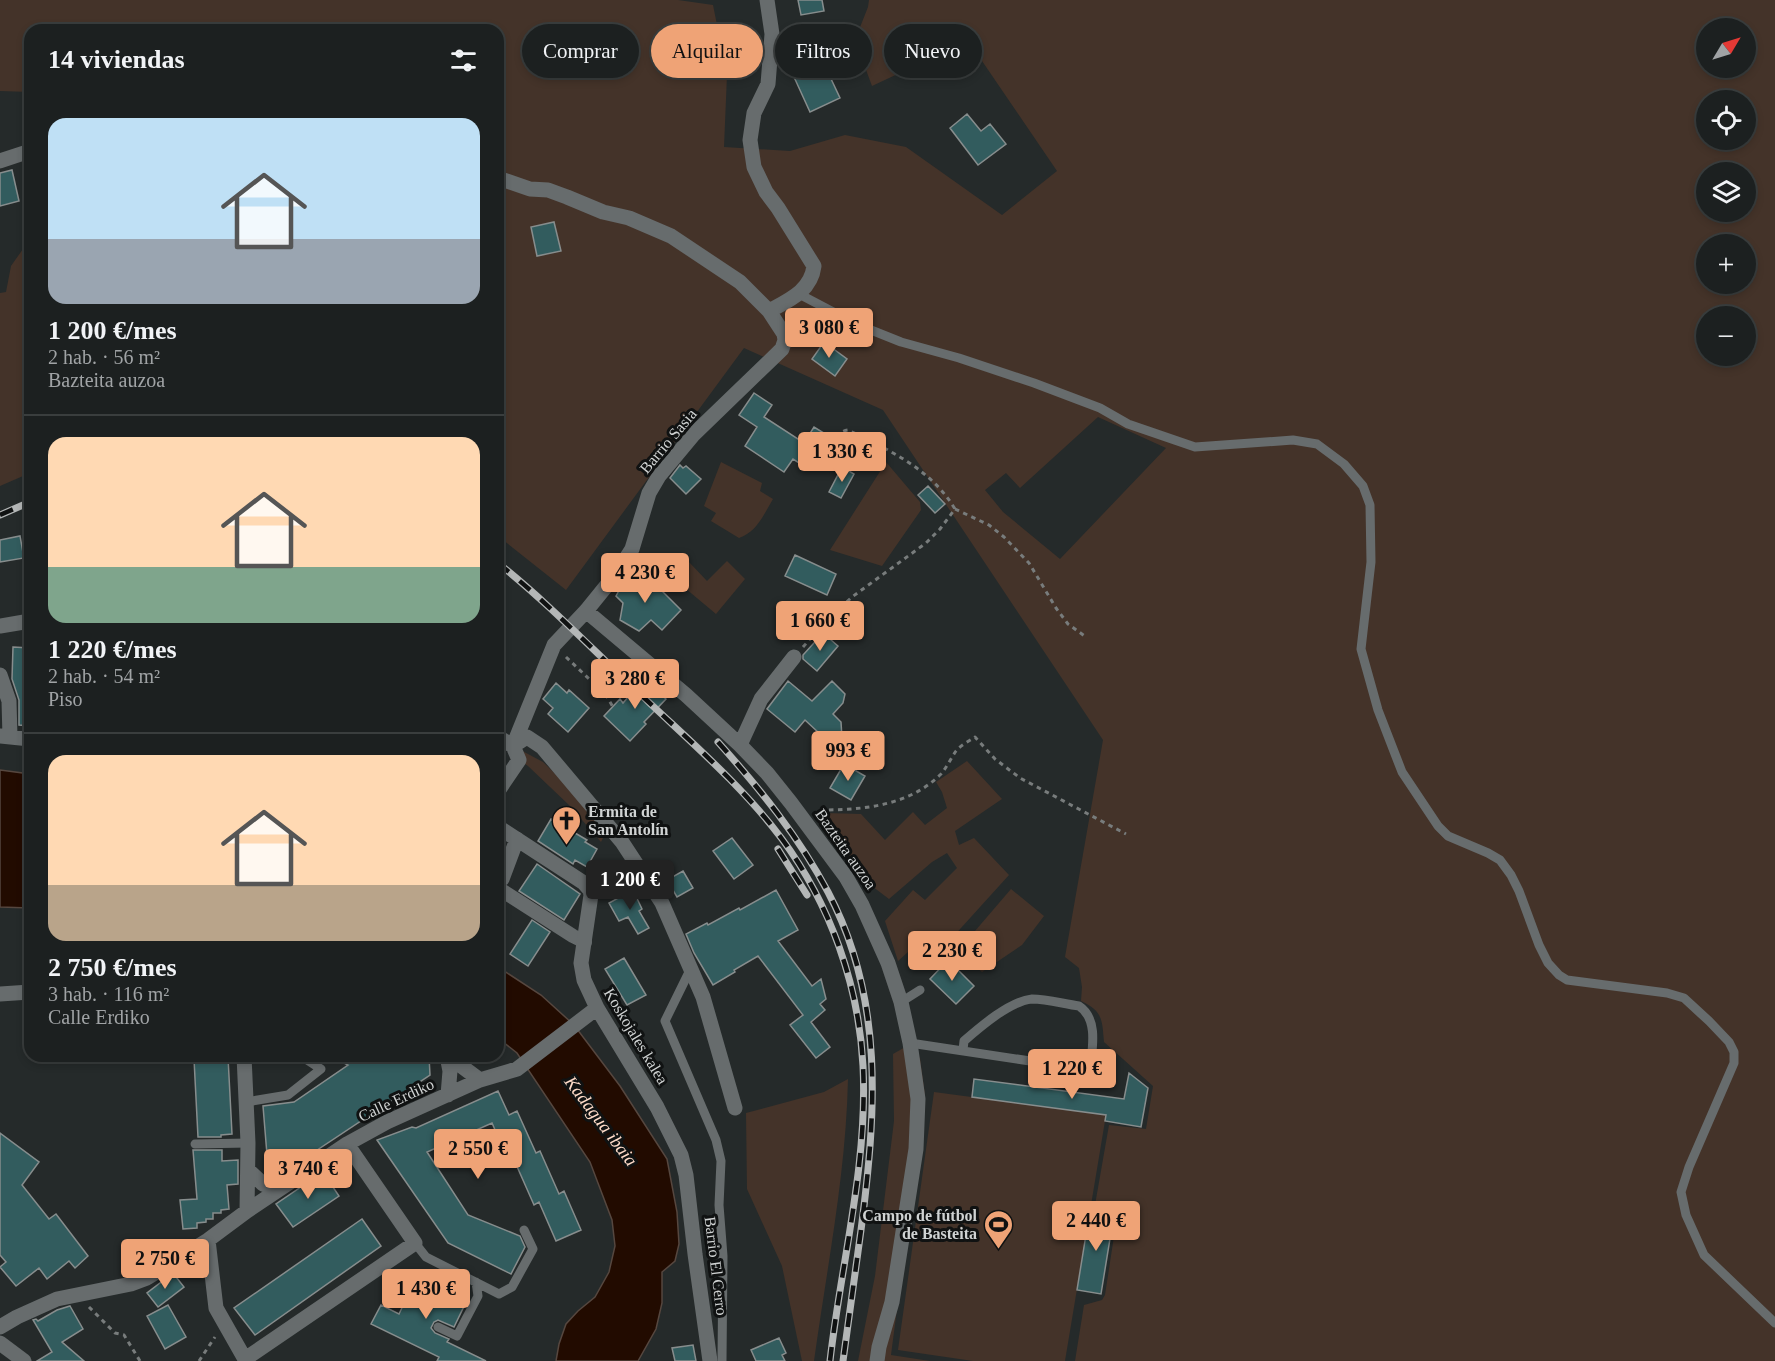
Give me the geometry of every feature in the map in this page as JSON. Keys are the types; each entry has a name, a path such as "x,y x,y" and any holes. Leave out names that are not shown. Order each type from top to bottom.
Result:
{"street":[{"path":"767,0 772,34 768,84 754,113 750,140 754,167 766,192 814,266 813,276 808,285 798,294 769,311"},
{"path":"0,161 24,153"},
{"name":"Barrio Sasia","path":"504,180 530,189 548,190 603,213 629,219 670,236 740,282 769,311 786,340 782,349 694,434 659,476 650,494 632,549 616,574 586,611"},
{"path":"513,746 554,645 586,611"},
{"name":"Bazteita auzoa","path":"586,611 670,681 740,745 791,803 846,877 876,934 901,1002 910,1042 918,1099 916,1149 892,1302 877,1361"},
{"path":"0,626 24,622"},
{"path":"740,745 761,699 794,657"},
{"path":"0,675 9,701 5,736 24,738"},
{"path":"513,746 527,737 542,747 622,842 662,903 703,997 735,1108"},
{"path":"504,741 513,746 519,760 504,782"},
{"name":"Koskojales kalea","path":"504,831 588,886 591,895 581,963 584,980 597,1008 657,1107 681,1155 686,1175"},
{"path":"504,880 518,839"},
{"path":"504,891 585,942"},
{"path":"0,994 24,992"},
{"name":"Calle Erdiko","path":"4,1345 0,1336 0,1327 17,1317 57,1299 131,1284 147,1278 208,1240 347,1144 387,1122 480,1080 517,1069 597,1008"},
{"path":"244,1062 249,1170 247,1211"},
{"path":"448,1062 450,1071 448,1095"},
{"path":"455,1062 480,1080"},
{"path":"208,1240 216,1308 246,1360 415,1243 347,1144"},
{"path":"249,1170 263,1184 278,1190"},
{"name":"Barrio El Cerro","path":"686,1175 710,1361"},
{"path":"0,1320 17,1317"},
{"path":"17,1317 4,1345 24,1361"}],"lane":[{"path":"798,294 856,324 901,342 1034,383 1100,408 1128,424 1195,447 1293,440 1317,444 1353,472 1363,486 1370,505 1371,562 1361,649 1378,710 1402,772 1438,826 1448,836 1500,860 1519,891 1548,963 1559,975 1567,980 1667,993 1684,998 1729,1042 1734,1052 1734,1064 1689,1167 1681,1192 1686,1215 1704,1255 1775,1323"},
{"path":"691,968 665,1021 716,1140 721,1161 719,1205 723,1256 722,1361"},
{"path":"901,1002 920,990"},
{"path":"910,1042 1090,1070 1093,1034 1090,1020 1083,1008 1033,999 1010,1007 979,1028 964,1041 963,1050"},
{"path":"246,1102 288,1095 321,1069 310,1062"},
{"path":"195,1144 248,1143"},
{"path":"415,1243 426,1257 499,1294 512,1287 533,1249 524,1230"},
{"path":"438,1327 457,1336 478,1296 476,1282"}],"path":[{"path":"828,449 843,430 848,430 912,463 934,481 956,509 989,525 1004,537 1029,563 1068,624 1086,637"},
{"path":"794,657 824,623 852,597 926,543 956,509"},
{"path":"554,645 606,695 613,707"},
{"path":"820,810 854,810 902,800 939,776 957,749 975,737 995,759 1020,778 1126,834"},
{"path":"77,1294 115,1333 124,1335 140,1361"},
{"path":"199,1361 224,1323"}],"shaded area":[{"path":"0,0 678,0 713,5 717,24 651,24 651,78 727,78 724,147 790,151 845,135 906,147 1002,215 1057,171 982,61 982,24 884,24 884,78 889,78 872,86 869,78 872,78 872,24 861,24 869,0 1775,0 1775,1361 1075,1361 1084,1305 1102,1300 1105,1295 1118,1210 1095,1205 1109,1125 1146,1129 1153,1086 1104,1042 1100,1017 1094,1009 1081,1001 1082,987 1079,968 1065,957 1103,740 883,410 744,348 566,590 504,541 504,24 24,24 24,92 0,91","holes":["1098,417 1166,448 1060,559 1003,512 985,490 1006,473 1020,488"]},
{"path":"24,248 24,476 0,486 0,293 6,292 11,266"},
{"path":"721,462 762,483 760,491 773,499 755,527 739,538 711,521 716,513 704,506"},
{"path":"886,462 920,502 921,510 882,566 830,550"},
{"path":"727,561 745,579 716,614 673,578 689,562 707,581"},
{"path":"513,746 543,762 574,792 603,828 601,842 570,806 519,760"},
{"path":"967,761 1002,799 955,831 959,845 974,838 1009,875 942,949 927,935 898,961 885,921 913,890 925,900 957,868 947,853 932,862 889,899 856,874 817,819 825,813 861,814 885,840 913,812 925,825 947,808 936,782"},
{"path":"1011,889 1044,916 1022,945 982,972 957,952"},
{"path":"907,1046 920,1058 925,1095 891,1355 930,1361 858,1361 875,1276 894,1121 893,1054"},
{"path":"848,1079 840,1185 814,1361 802,1361 782,1266 747,1189 746,1113 824,1092"},
{"name":"Campo de fútbol de Basteita","path":"934,1092 1106,1115 1065,1361 973,1361 898,1350"}],"water":[{"path":"0,770 24,773 24,908 0,907"},
{"name":"Kadagua ibaia","path":"504,971 541,995 574,1025 620,1086 667,1159 677,1212 679,1244 675,1261 662,1272 662,1303 656,1329 638,1361 556,1361 566,1324 595,1297 609,1272 615,1246 612,1220 590,1162 517,1053 504,1043"}],"building":[{"path":"798,0 822,0 824,11 801,15"},
{"path":"794,78 831,78 840,98 810,112"},
{"path":"967,114 981,131 990,124 1006,144 978,165 950,128"},
{"path":"12,170 19,201 0,206 0,173"},
{"path":"554,222 561,251 537,256 531,227"},
{"path":"824,342 847,359 835,376 812,359"},
{"path":"754,393 772,405 764,417 804,443 814,427 832,438 810,470 793,459 784,472 745,446 757,427 739,415"},
{"path":"680,465 683,468 686,466 701,479 686,494 670,478"},
{"path":"842,467 854,474 841,498 829,492"},
{"path":"928,486 945,504 935,513 918,495"},
{"path":"20,536 24,558 0,562 0,540"},
{"path":"795,555 836,574 827,595 785,576"},
{"path":"642,571 681,610 662,630 651,620 639,631 620,620 623,603 616,596 626,578 632,584"},
{"path":"823,633 838,646 817,671 803,659 803,655"},
{"path":"13,647 24,648 24,725 19,725 19,700 12,679"},
{"path":"643,680 666,699 630,741 604,716 620,699 623,703"},
{"path":"788,681 812,701 832,681 845,694 843,703 833,714 841,722 842,738 834,747 805,720 795,732 767,709"},
{"path":"556,683 567,693 569,690 589,708 568,732 548,714 553,708 543,699"},
{"path":"844,764 865,776 851,800 830,788"},
{"name":"Ermita de San Antolín","path":"551,819 587,840 585,842 597,849 587,867 575,860 573,864 538,841"},
{"path":"732,838 753,865 734,879 713,851"},
{"path":"537,864 580,894 564,920 519,891"},
{"path":"683,871 693,888 677,897 667,880"},
{"path":"633,890 642,909 639,911 649,928 638,934 628,917 619,921 609,903"},
{"path":"776,890 798,930 778,941 812,986 821,979 826,999 820,1004 825,1010 811,1022 830,1047 816,1058 790,1025 803,1015 758,956 713,985 694,953 686,934 739,908 740,910"},
{"path":"532,920 550,932 528,966 510,954"},
{"path":"624,958 646,995 627,1005 605,969"},
{"path":"948,960 974,986 956,1004 930,979"},
{"path":"194,1062 228,1062 232,1134 221,1135 221,1137 198,1137"},
{"path":"342,1062 429,1062 430,1075 281,1174 276,1166 268,1167 263,1106 294,1102 348,1065"},
{"path":"1129,1073 1148,1088 1141,1127 1105,1121 1106,1115 972,1097 974,1079 1124,1099"},
{"path":"498,1091 509,1115 517,1111 536,1153 540,1151 559,1194 564,1191 581,1230 556,1241 539,1202 534,1205 515,1162 510,1164 492,1123 427,1152 468,1215 520,1236 525,1247 511,1274 448,1243 377,1140 412,1127 416,1128"},
{"path":"0,1133 39,1162 22,1185 49,1219 56,1214 88,1256 75,1268 69,1261 47,1279 39,1268 16,1286 0,1267 6,1262 0,1255"},
{"path":"193,1150 222,1150 222,1161 238,1160 238,1184 227,1185 229,1209 221,1210 221,1213 213,1213 213,1219 197,1223 197,1228 183,1229 180,1200 197,1199"},
{"path":"323,1172 339,1196 293,1227 276,1204"},
{"path":"1090,1210 1114,1214 1101,1294 1077,1290"},
{"path":"362,1219 381,1246 255,1335 234,1308"},
{"path":"173,1273 184,1287 158,1307 147,1293"},
{"path":"417,1276 467,1300 454,1327 438,1320 431,1328 435,1333 449,1339 447,1342 486,1361 437,1361 439,1357 371,1324 381,1305 399,1314"},
{"path":"168,1305 186,1337 165,1349 147,1316"},
{"path":"70,1306 83,1329 62,1342 84,1361 37,1361 52,1352 33,1320 38,1321 57,1310"},
{"path":"779,1338 786,1353 782,1355 785,1361 756,1361 751,1350"},
{"path":"693,1345 696,1361 675,1361 672,1348"}],"railway":[{"path":"0,515 24,505"},
{"path":"504,568 569,625 749,799 799,864 828,918 839,947 855,1005 863,1066 862,1140 858,1177 830,1361"},
{"path":"718,742 778,814 817,872 846,933 859,974 872,1058 872,1101 866,1187 843,1361"},
{"path":"778,849 807,895"}],"place":[{"name":"Ermita de San Antolín","path":"567,846"},
{"name":"Campo de fútbol de Basteita","path":"998,1250"}]}
